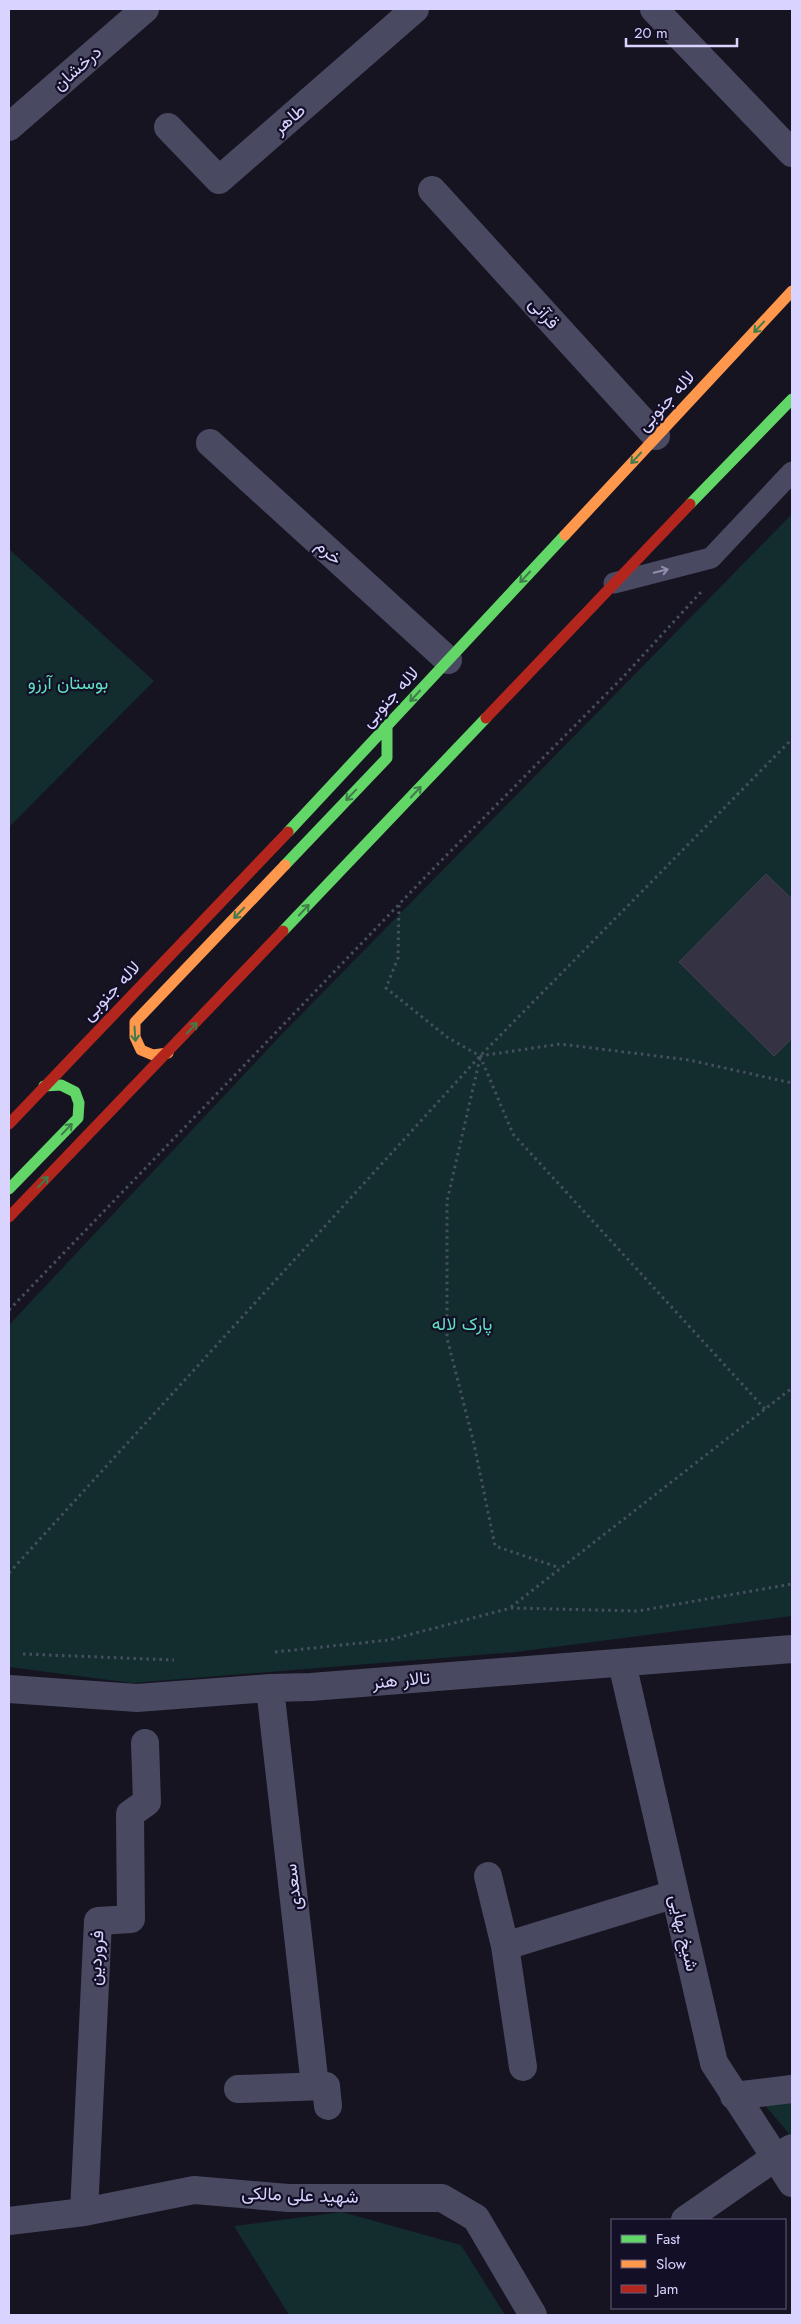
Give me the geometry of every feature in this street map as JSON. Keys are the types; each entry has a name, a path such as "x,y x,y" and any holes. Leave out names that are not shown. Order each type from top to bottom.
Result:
{"main road":[{"name":"لاله جنوبی","path":"9,1124 387,726 792,291"},
{"path":"9,1217 168,1053 613,583 792,399"},
{"path":"168,1053 150,1055 137,1047 133,1034 135,1022 386,758 387,726"},
{"path":"9,1189 78,1118 79,1103 75,1092 61,1085 44,1086"}],"street":[{"name":"درخشان","path":"9,126 145,9"},
{"name":"طاهر","path":"168,127 219,180 415,9"},
{"path":"654,9 792,153"},
{"name":"قرآنی","path":"432,190 656,436"},
{"name":"خرم","path":"210,443 448,660"},
{"name":"تالار هنر","path":"9,1689 137,1698 270,1688 311,1687 792,1649"},
{"name":"شیخ بهایی","path":"622,1663 714,2063 734,2096 783,2153 792,2183"},
{"name":"سعدی","path":"238,2090 322,2096 270,1688"},
{"name":"فروردین","path":"84,2212 98,1921 131,1919 130,1814 147,1802 145,1743"},
{"path":"488,1876 505,1946 522,2067"},
{"path":"505,1946 675,1894"},
{"path":"734,2096 792,2089"},
{"path":"686,2219 783,2153"},
{"name":"شهید علی مالکی","path":"9,2221 84,2212 194,2190 288,2198 442,2198 476,2218 533,2315"}],"lane":[{"path":"613,583 711,558 792,472"}],"path":[{"path":"9,1310 399,904 624,676 705,588"},
{"path":"9,1573 480,1056 792,739"},
{"path":"399,904 398,958 386,988 447,1037 480,1056 513,1134 766,1409"},
{"path":"480,1056 560,1044 689,1060 792,1084"},
{"path":"480,1056 447,1201 447,1338 474,1444 494,1546 560,1568"},
{"path":"511,1608 792,1388"},
{"path":"274,1652 389,1640 511,1608 638,1611 792,1584"},
{"path":"19,1654 178,1660"}],"green space":[{"name":"پارک لاله","path":"792,514 792,1616 516,1652 132,1683 9,1667 9,1325 282,1034"},
{"name":"بوستان آرزو","path":"9,549 154,681 9,827"},
{"path":"792,2100 792,2136 791,2136 763,2103"},
{"path":"342,2212 461,2245 505,2315 289,2315 234,2226"}],"building":[{"path":"766,874 792,899 792,1038 774,1056 679,962"}],"traffic: fast":[{"path":"690,504 792,399"},
{"path":"288,832 565,535"},
{"path":"283,931 486,718"},
{"path":"285,865 387,758 387,726"},
{"path":"9,1189 78,1118 79,1103 75,1092 61,1085 44,1086"}],"traffic: slow":[{"path":"565,535 792,291"},
{"path":"168,1053 153,1055 141,1050 135,1037 135,1022 285,865"}],"traffic: jam":[{"path":"486,718 690,504"},
{"path":"9,1124 288,832"},
{"path":"9,1217 283,931"}]}
